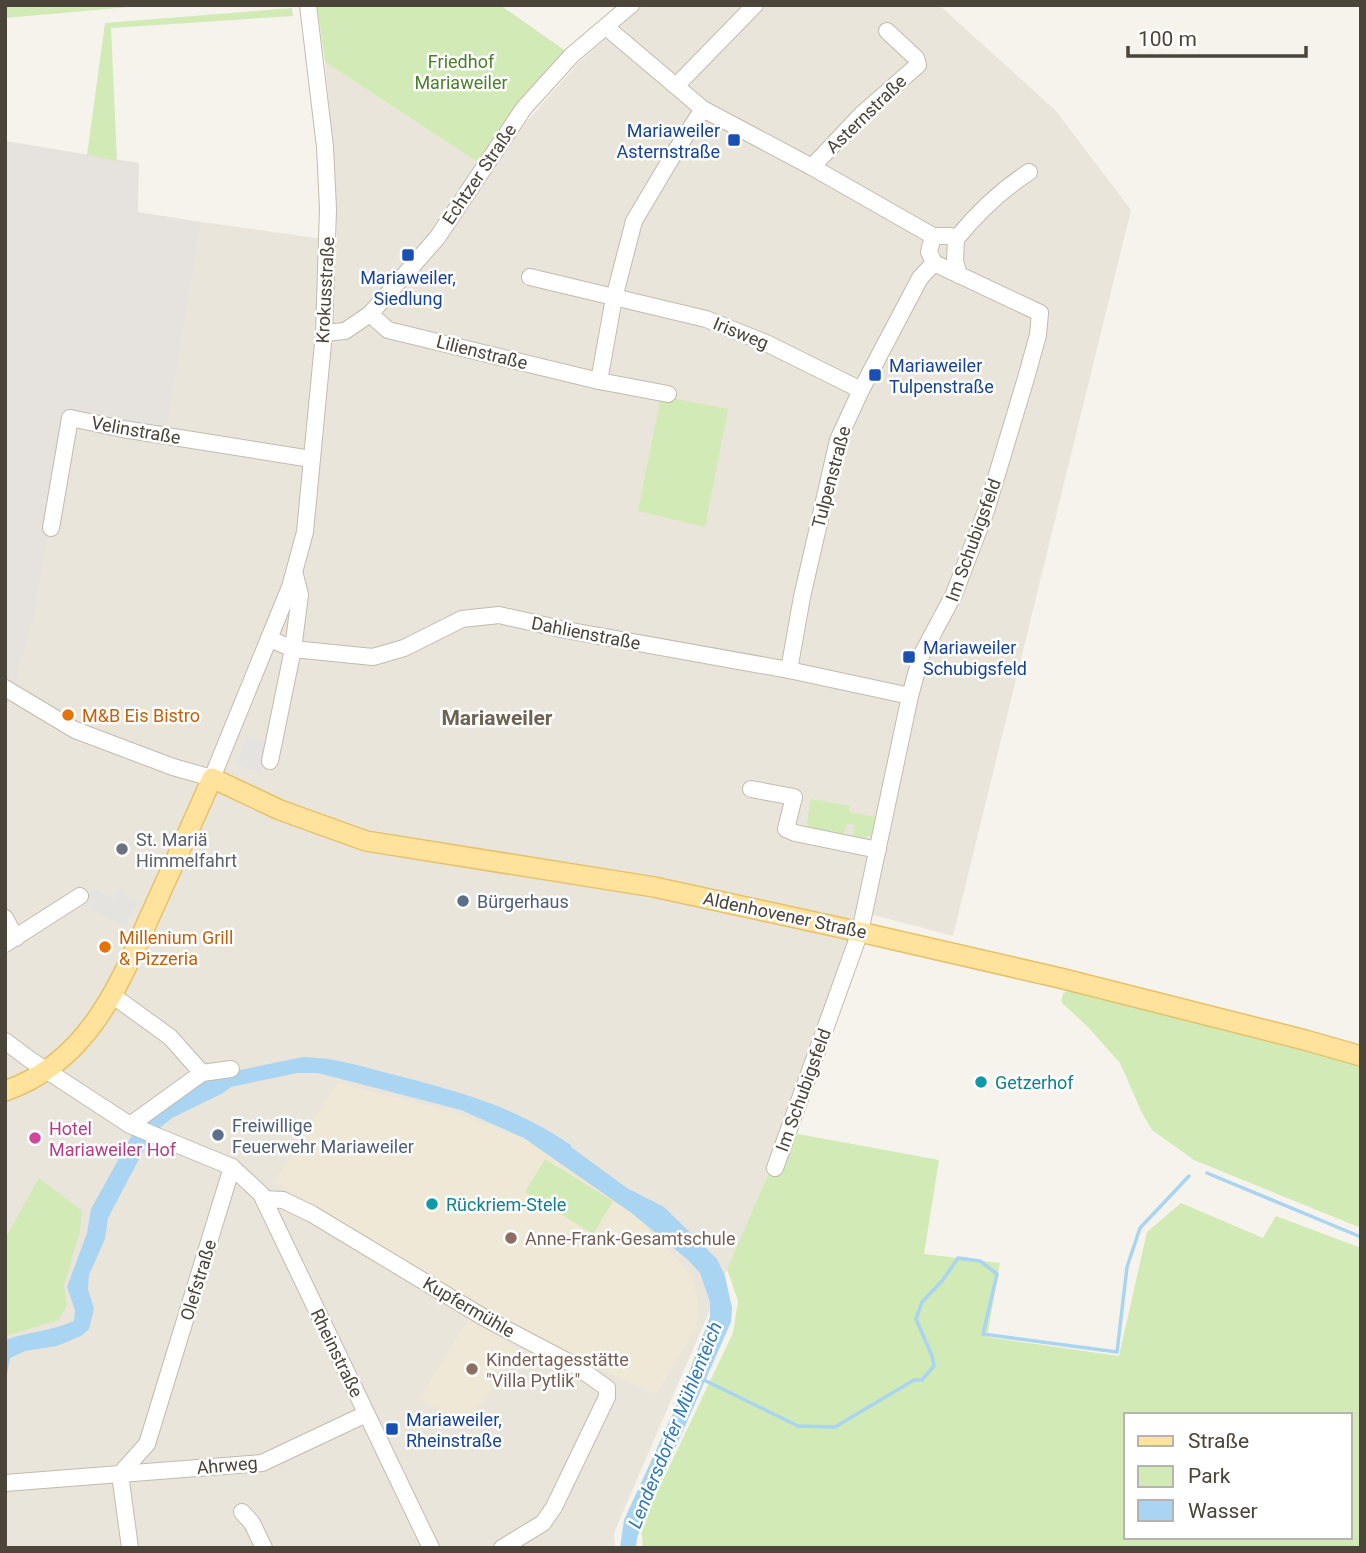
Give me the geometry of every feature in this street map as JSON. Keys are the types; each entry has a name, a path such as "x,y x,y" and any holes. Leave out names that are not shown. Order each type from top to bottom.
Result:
{"main road":[{"name":"Aldenhovener Straße","path":"212,778 280,810 366,841 654,887 1060,978 1361,1056"},
{"path":"5,1091 47,1071 82,1040 100,1017 212,778"}],"street":[{"name":"Krokusstraße","path":"212,778 270,639 294,573 305,532 324,333 328,209 325,147 308,5"},
{"name":"Echtzer Straße","path":"324,333 345,331 370,314 437,238 524,108 572,55 631,5"},
{"path":"677,85 755,5"},
{"name":"Asternstraße","path":"606,27 703,109 933,236 951,236 956,239"},
{"name":"Asternstraße","path":"812,167 862,114 918,65 916,58 887,31"},
{"path":"598,381 614,298 634,221 703,109"},
{"path":"959,275 955,261 956,239 974,216 1001,191 1029,172"},
{"path":"933,236 929,252 934,263 959,275"},
{"name":"Tulpenstraße","path":"789,670 802,597 838,440 920,278 934,263"},
{"name":"Im Schubigsfeld","path":"775,1168 860,932 909,696 927,642 954,594 986,511 1038,335 1040,313 959,275"},
{"path":"530,276 593,290 614,298"},
{"name":"Irisweg","path":"614,298 706,319 766,343 861,390"},
{"name":"Lilienstraße","path":"370,314 388,330 598,381 668,394"},
{"name":"Velinstraße","path":"51,528 70,418 311,459"},
{"name":"Krokusstraße","path":"270,761 293,649 300,595 294,573"},
{"name":"Dahlienstraße","path":"270,639 293,649 373,657 404,648 462,619 499,615 566,630 789,670 909,696"},
{"path":"5,689 75,730 173,767 212,778"},
{"path":"751,789 794,797 786,829 878,850"},
{"path":"5,918 11,941 80,896"},
{"path":"112,995 170,1037 202,1073"},
{"path":"5,1041 132,1126 232,1167"},
{"path":"132,1126 202,1073 231,1069"},
{"name":"Rheinstraße","path":"232,1167 251,1182 264,1199 431,1548"},
{"name":"Olefstraße","path":"120,1474 147,1444 232,1167"},
{"name":"Kupfermühle","path":"264,1199 283,1200 312,1214 484,1317 576,1366 607,1388 607,1397 554,1507 543,1523 502,1548"},
{"name":"Ahrweg","path":"120,1474 262,1463 366,1414"},
{"path":"5,1483 120,1474 130,1548"},
{"path":"242,1512 252,1523 264,1548"}],"shaded area":[{"path":"643,5 939,5 1056,111 1131,210 953,936 862,912 767,1177 614,1533 615,1548 5,1548 5,693 15,687 35,616 69,414 167,431 202,222 337,241 333,148 325,62 479,163 513,137 578,63"},
{"path":"5,141 139,163 138,212 202,222 167,432 69,415 35,616 15,687 5,682"},
{"path":"247,735 267,743 261,774 236,764"},
{"path":"92,888 114,899 118,891 138,900 125,926 84,906"},
{"name":"Anne-Frank-Gesamtschule","path":"338,1083 455,1113 523,1138 633,1214 680,1262 691,1277 698,1302 696,1328 656,1394 549,1346 452,1291 274,1182"},
{"name":"Kindertagesstätte \"Villa Pytlik\"","path":"469,1318 518,1348 492,1389 463,1424 420,1399"}],"green space":[{"path":"5,5 152,5 5,18"},
{"name":"Friedhof Mariaweiler","path":"317,5 500,5 567,52 479,163 325,62"},
{"path":"292,8 293,16 111,28 117,161 87,155 105,23"},
{"path":"661,396 728,409 705,527 638,511"},
{"path":"811,799 850,806 849,812 876,817 873,833 865,838 853,836 855,825 847,824 844,834 809,827 807,823"},
{"path":"1071,990 1361,1064 1361,1228 1194,1160 1152,1130 1120,1063 1061,1002 1063,993"},
{"path":"782,1133 939,1160 924,1254 1000,1263 987,1337 1119,1356 1147,1232 1181,1203 1263,1238 1276,1216 1361,1248 1361,1548 643,1548 641,1526 733,1333 738,1301 727,1269 767,1177"},
{"path":"545,1159 613,1201 593,1234 525,1192"},
{"path":"39,1178 82,1211 80,1232 64,1285 67,1305 59,1320 5,1336 5,1239"}],"water":[{"name":"Lendersdorfer Mühlenteich","path":"303,1057 346,1062 437,1086 482,1100 526,1119 571,1145 627,1188 664,1207 717,1259 725,1276 732,1308 731,1322 641,1526 636,1548 620,1548 624,1520 675,1409 710,1317 710,1302 700,1273 633,1214 524,1138 461,1110 318,1073 297,1073 231,1087 172,1118 155,1132 108,1218 105,1239 89,1275 88,1289 94,1309 89,1329 81,1336 57,1346 25,1351 10,1358 5,1385 5,1340 74,1321 75,1310 67,1287 87,1233 91,1209 146,1115 202,1083 230,1072"}],"waterway":[{"path":"1207,1173 1361,1237"},
{"name":"Lendersdorfer Mühlenteich","path":"702,1379 798,1426 835,1427 914,1380 922,1380 934,1366 916,1319 922,1302 942,1281 958,1258 980,1261 997,1274 983,1334 1117,1352 1127,1267 1140,1228 1189,1176"}],"place":[{"name":"Mariaweiler Asternstraße","path":"734,140"},
{"name":"Mariaweiler, Siedlung","path":"408,255"},
{"name":"Mariaweiler Tulpenstraße","path":"875,375"},
{"name":"Mariaweiler Schubigsfeld","path":"909,657"},
{"name":"M&B Eis Bistro","path":"68,715"},
{"name":"St. Mariä Himmelfahrt","path":"122,849"},
{"name":"Bürgerhaus","path":"463,901"},
{"name":"Millenium Grill & Pizzeria","path":"105,947"},
{"name":"Getzerhof","path":"981,1082"},
{"name":"Freiwillige Feuerwehr Mariaweiler","path":"218,1135"},
{"name":"Hotel Mariaweiler Hof","path":"35,1138"},
{"name":"Rückriem-Stele","path":"432,1204"},
{"name":"Anne-Frank-Gesamtschule","path":"511,1238"},
{"name":"Kindertagesstätte \"Villa Pytlik\"","path":"472,1369"},
{"name":"Mariaweiler, Rheinstraße","path":"392,1429"}],"district":[{"name":"Mariaweiler","path":"497,718"}]}
